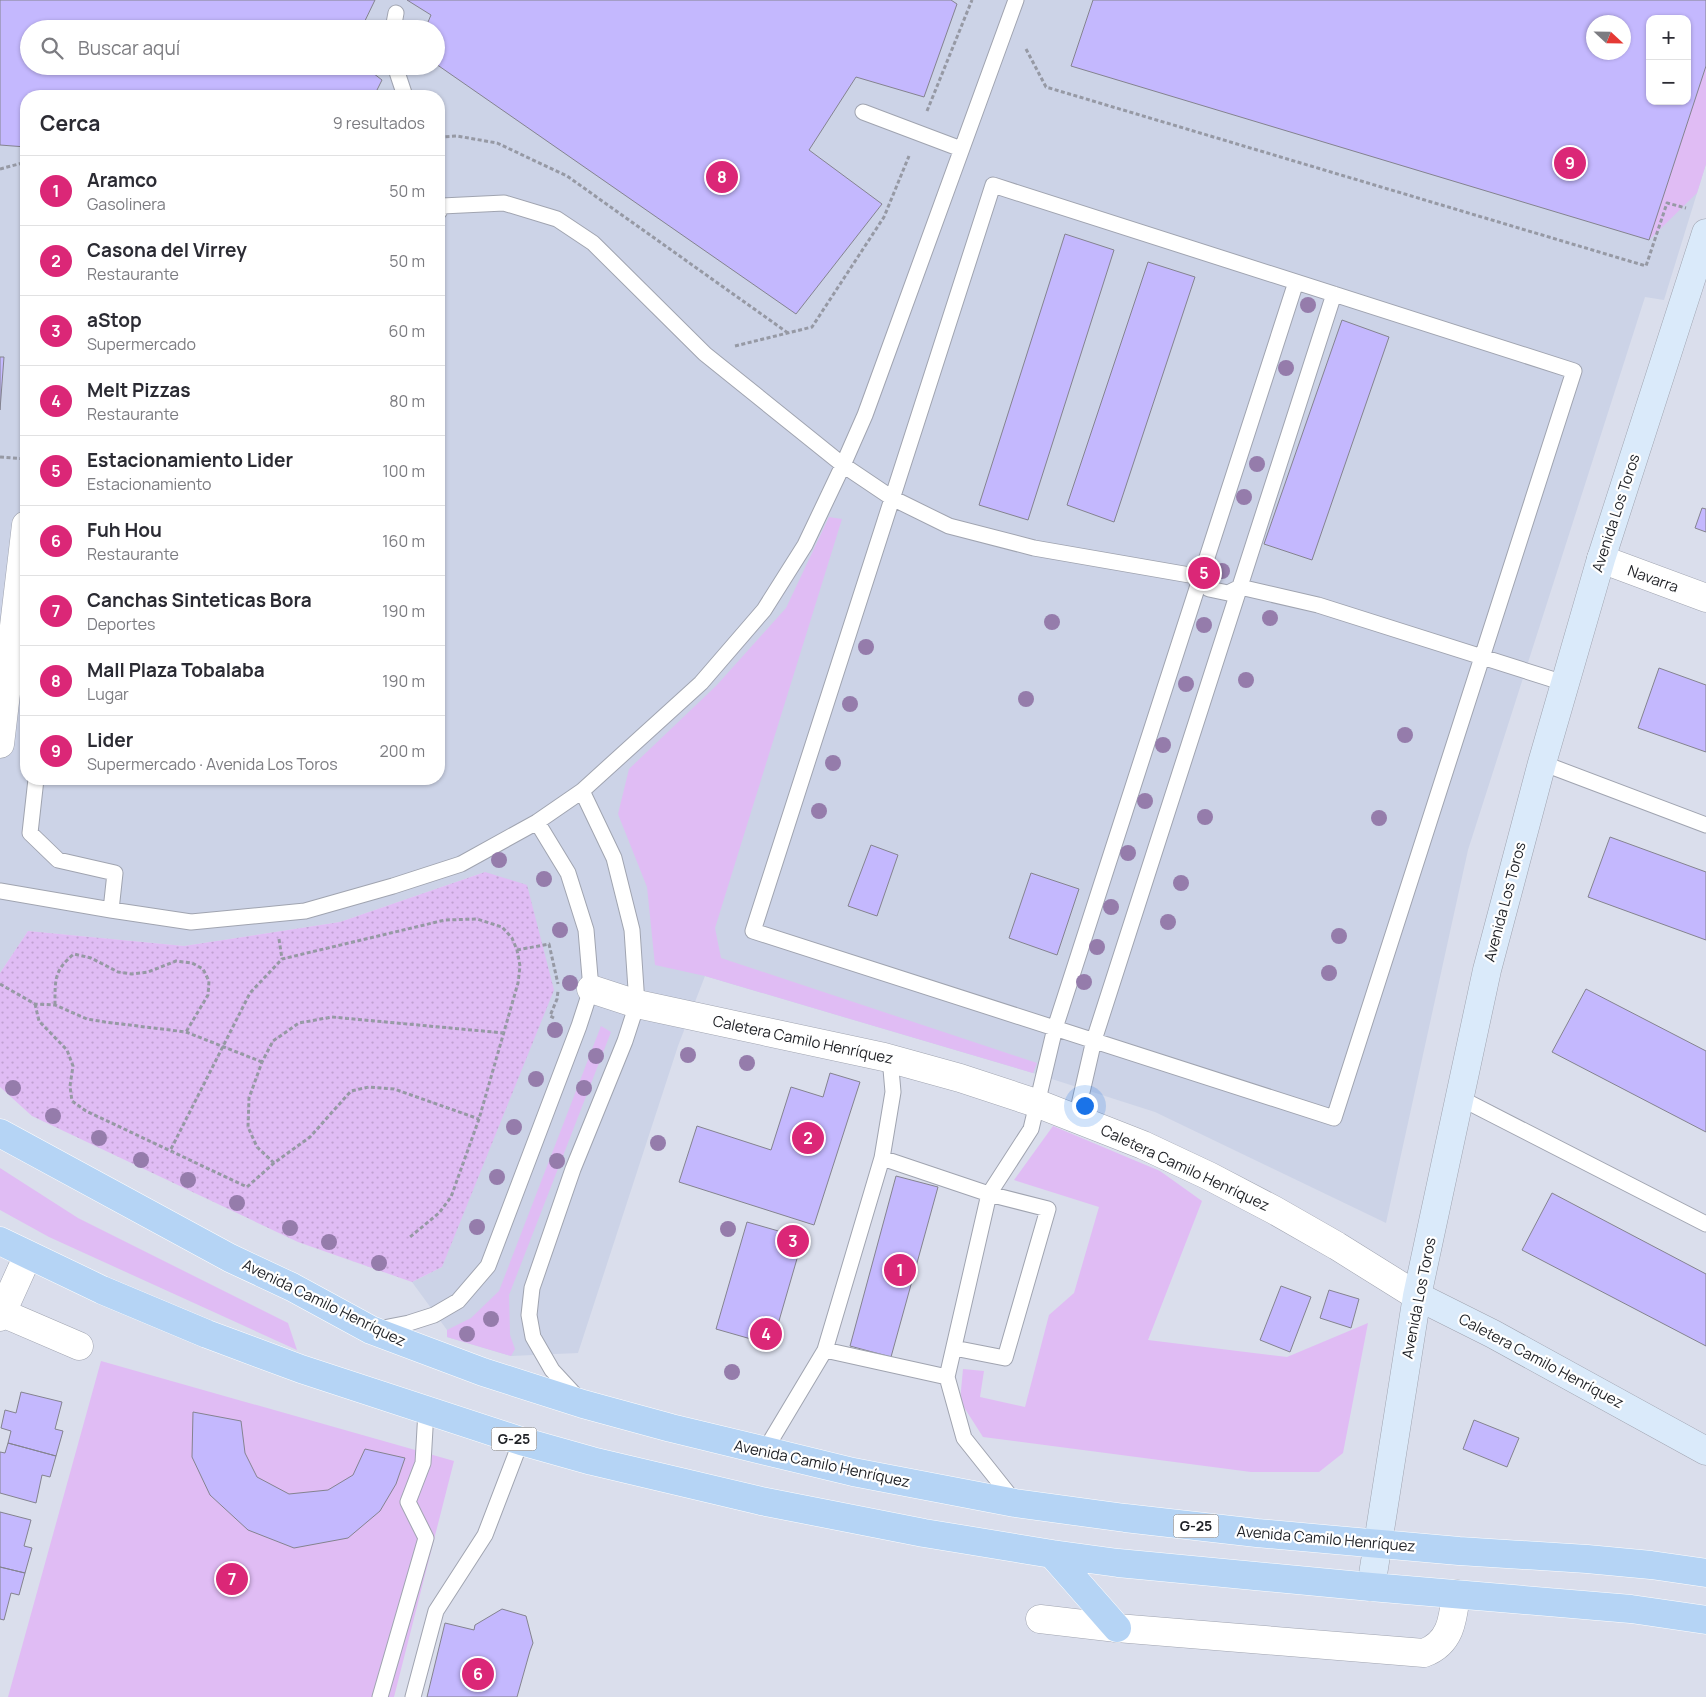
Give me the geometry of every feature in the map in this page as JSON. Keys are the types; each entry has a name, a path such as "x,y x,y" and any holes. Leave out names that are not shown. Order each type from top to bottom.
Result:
{"main road":[{"name":"Avenida Los Toros","path":"1370,1587 1417,1296 1487,970 1542,763 1600,559 1706,233"},
{"name":"Avenida Camilo Henríquez","path":"0,1132 230,1258 292,1286 371,1330 482,1372 583,1404 764,1452 853,1472 1015,1502 1125,1518 1378,1544 1587,1559 1706,1573"},
{"name":"G-25","path":"0,1241 102,1290 207,1334 301,1369 521,1441 592,1461 761,1501 915,1532 1118,1563 1370,1587 1631,1608 1706,1620"},
{"name":"Caletera Camilo Henríquez","path":"1417,1296 1493,1334 1706,1451"},
{"path":"1052,1554 1117,1628"}],"street":[{"name":"Navarra","path":"1600,559 1706,598"},
{"path":"0,744 20,575"},
{"name":"Caletera Camilo Henríquez","path":"591,989 637,1004 884,1057 960,1078 1036,1103 1143,1145 1210,1176 1337,1246 1417,1296"},
{"path":"28,1255 1,1314 79,1346"},
{"path":"1040,1619 1117,1628 1424,1653 1439,1646 1444,1640 1454,1612 1456,1594"}],"lane":[{"path":"0,891 191,922 305,911 461,864 537,822 582,791 701,683 764,610 806,545 865,414 1016,0"},
{"path":"395,20 396,13"},
{"path":"398,75 403,90"},
{"path":"863,112 962,149"},
{"path":"993,185 1334,294 1574,371 1334,1118 753,931 993,185"},
{"path":"445,204 504,202 557,219 593,243 705,354 843,465 892,498 949,526 1034,548 1200,577 1209,589 1228,593 1240,587 1318,605 1564,683"},
{"path":"1015,1502 964,1438 947,1377 989,1194 1031,1129 1055,1028 1296,282"},
{"path":"1076,1118 1094,1040 1334,294"},
{"path":"1542,763 1706,825"},
{"path":"35,785 30,833 58,860 115,873 111,910"},
{"path":"582,791 614,858 632,930 637,1004 625,1041 573,1168 532,1288 529,1315 533,1337 552,1370 583,1404"},
{"path":"371,1330 409,1323 434,1315 458,1301 488,1266 579,1026 591,989 586,930 568,873 537,822"},
{"path":"764,1452 825,1350 882,1158 893,1092 891,1069 884,1057"},
{"path":"1460,1098 1706,1224"},
{"path":"882,1158 989,1194 1048,1208 1005,1358 954,1348"},
{"path":"825,1350 947,1377"},
{"path":"380,1697 426,1538 408,1502 423,1463 426,1411"},
{"path":"413,1697 436,1611 485,1534 521,1441"}],"path":[{"path":"705,354 812,326 884,217 972,0"},
{"path":"1010,17 1046,87 1646,266 1667,202 1691,210"},
{"path":"445,137 457,136 497,143 567,176 788,333"},
{"path":"0,169 20,164"},
{"path":"0,457 20,459"},
{"path":"171,1150 250,993 282,959 445,920 477,919 502,926 512,938 517,950 520,966 518,982 479,1119 451,1196 439,1212 410,1237"},
{"path":"517,950 549,944 558,980 557,998 550,1016 579,1026"},
{"path":"55,1005 55,978 64,962 74,954 91,958 118,972 132,974 148,972 176,961 192,963 203,969 209,981 208,995 186,1032"},
{"path":"0,984 35,1004 55,1005 88,1019 186,1032 262,1062"},
{"path":"35,1004 39,1020 67,1050 73,1066 70,1086 72,1101 86,1111 248,1187 274,1163 310,1137 351,1091 369,1087 394,1089 479,1119"},
{"path":"274,1163 257,1147 248,1127 249,1098 262,1062 273,1041 299,1023 332,1017 504,1033"}],"shaded area":[{"path":"0,0 1706,0 1706,164 1664,300 1645,297 1468,850 1386,1223 1155,1112 1033,1073 705,976 678,1046 578,1353 511,1356 447,1337 447,1330 412,1282 442,1267 485,872 340,922 184,946 28,931 0,973"},
{"path":"1706,66 1706,164 1697,193 1649,240"},
{"path":"829,517 842,519 715,928 721,958 1037,1063 1033,1073 705,976 655,965 647,887 618,814 629,769 716,686 786,608"},
{"path":"485,872 527,885 554,990 442,1267 412,1282 298,1242 32,1116 0,1087 0,973 28,931 184,946 340,922"},
{"path":"601,1026 611,1032 509,1295 510,1335 515,1349 511,1356 447,1337 447,1330 471,1318 499,1291"},
{"path":"1053,1126 1160,1171 1202,1201 1148,1340 1287,1357 1368,1323 1343,1453 1319,1472 1251,1472 983,1437 960,1401 963,1369 984,1371 980,1397 1025,1407 1049,1315 1074,1293 1099,1207 1014,1180"},
{"path":"0,1168 78,1218 288,1323 297,1350 49,1237 0,1210"},
{"path":"101,1361 454,1461 394,1697 8,1697"}],"building":[{"path":"0,0 375,0 365,20 20,20 20,75 376,75 382,80 377,90 20,90 20,147 0,145"},
{"path":"407,0 951,0 957,4 924,97 856,77 809,150 882,204 796,314 445,70 445,20 429,20 431,15"},
{"path":"1093,0 1706,0 1706,66 1649,240 1071,66"},
{"path":"1065,234 1114,250 1028,520 979,505"},
{"path":"1148,262 1195,277 1114,522 1067,505"},
{"path":"1342,320 1389,337 1312,560 1264,544"},
{"path":"0,357 4,357 0,410"},
{"path":"1702,508 1706,509 1706,532 1695,528"},
{"path":"1659,668 1706,685 1706,752 1638,728"},
{"path":"1610,837 1706,872 1706,940 1588,897"},
{"path":"871,845 898,855 877,916 848,906"},
{"path":"1031,873 1079,889 1057,955 1009,938"},
{"path":"1586,989 1706,1051 1706,1132 1552,1052"},
{"path":"830,1073 860,1082 814,1225 679,1182 697,1126 771,1150 791,1087 823,1097"},
{"path":"896,1176 938,1187 891,1357 850,1346"},
{"path":"1552,1193 1706,1274 1706,1346 1522,1250"},
{"path":"747,1222 803,1238 772,1345 716,1329"},
{"path":"1281,1286 1311,1297 1290,1352 1260,1340"},
{"path":"1329,1290 1359,1299 1351,1328 1320,1318"},
{"path":"21,1392 62,1402 55,1429 63,1431 56,1456 8,1443 11,1431 1,1428 5,1410 16,1413"},
{"path":"193,1412 241,1421 245,1453 257,1477 289,1494 328,1490 353,1475 365,1449 405,1458 396,1484 380,1511 348,1538 294,1548 248,1530 210,1495 192,1457"},
{"path":"1474,1420 1519,1438 1507,1467 1463,1449"},
{"path":"8,1443 56,1456 50,1477 42,1475 36,1503 0,1493 0,1452 5,1453"},
{"path":"0,1512 31,1520 24,1546 32,1548 25,1573 0,1567"},
{"path":"0,1567 25,1573 19,1595 11,1593 4,1620 0,1619"},
{"path":"502,1609 526,1616 533,1643 517,1697 427,1697 445,1623 474,1630 475,1625"}],"place":[{"name":"Lider","path":"1570,163"},
{"name":"Mall Plaza Tobalaba","path":"722,177"},
{"name":"Estacionamiento Lider","path":"1204,573"},
{"name":"Casona del Virrey","path":"808,1138"},
{"name":"aStop","path":"793,1241"},
{"name":"Aramco","path":"900,1270"},
{"name":"Melt Pizzas","path":"766,1334"},
{"name":"Canchas Sinteticas Bora","path":"232,1579"},
{"name":"Fuh Hou","path":"478,1674"}]}
